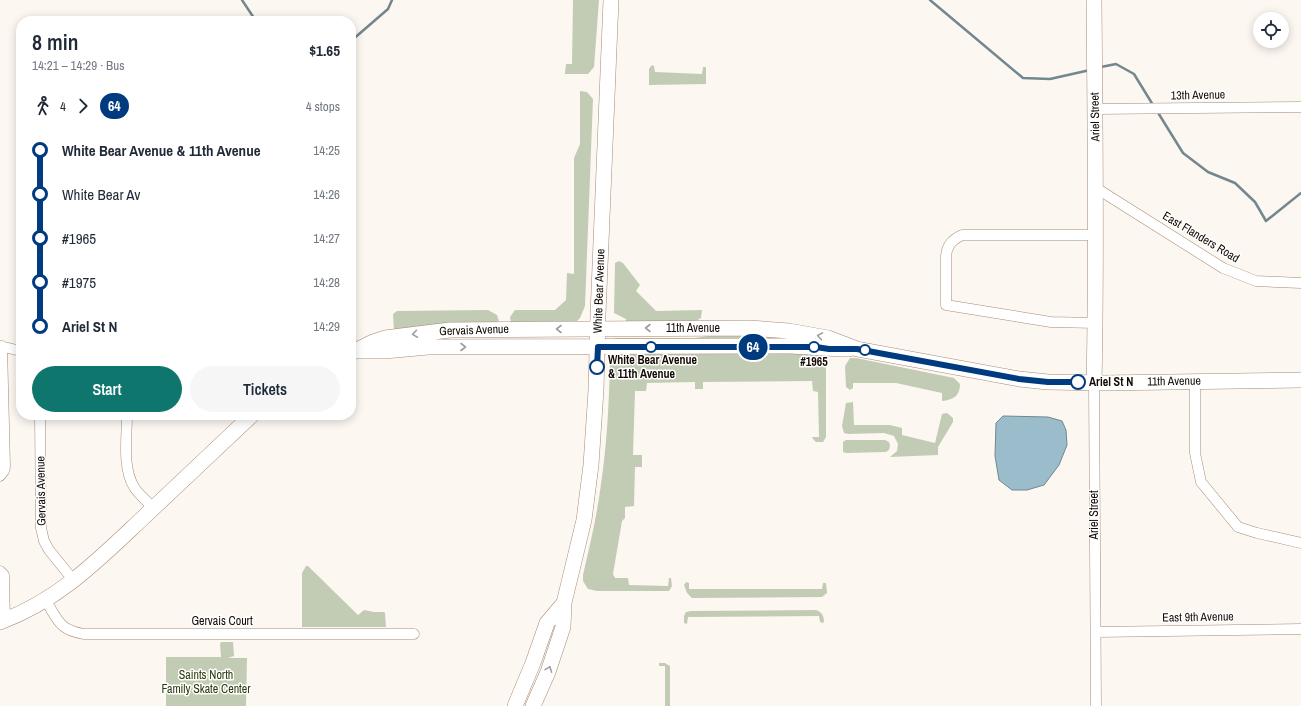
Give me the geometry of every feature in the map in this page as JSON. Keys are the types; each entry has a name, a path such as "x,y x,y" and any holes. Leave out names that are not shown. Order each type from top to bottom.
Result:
{"street":[{"name":"White Bear Avenue","path":"533,706 548,672 563,627 564,603 579,541 588,494 594,439 611,0"},
{"name":"Ariel Street","path":"1094,0 1096,188 1094,571 1096,706"},
{"name":"13th Avenue","path":"1095,109 1301,107"},
{"name":"East Flanders Road","path":"1096,188 1223,268 1256,280 1301,283"},
{"path":"1096,234 962,235 950,243 946,256 946,305 1051,322 1096,323"},
{"name":"11th Avenue","path":"598,328 762,329 789,331 828,338 857,349 1019,379 1048,382 1094,383 1195,380 1301,380"},
{"name":"Gervais Avenue","path":"356,350 385,338 425,332 466,329 598,328"},
{"path":"0,476 5,467 1,346 16,350"},
{"name":"11th Avenue","path":"598,347 791,346 829,349 857,349"},
{"name":"Gervais Avenue","path":"356,352 388,351 428,347 598,347"},
{"path":"1195,380 1195,453 1201,482 1238,527 1301,543"},
{"name":"Gervais Avenue","path":"40,420 41,528 44,541 49,550 74,581"},
{"path":"127,420 127,460 129,475 134,487 153,508"},
{"path":"0,571 4,575 3,621 21,615 74,581 247,420"},
{"name":"Gervais Court","path":"46,600 64,628 84,634 414,634"},
{"path":"515,706 533,663 547,623 564,603"},
{"name":"East 9th Avenue","path":"1096,632 1301,630"}],"green space":[{"path":"573,0 599,0 594,67 588,74 565,74 566,64 572,64"},
{"path":"652,65 654,66 655,72 702,74 703,67 706,67 706,84 649,85 649,69"},
{"path":"580,91 587,92 593,99 585,306 580,318 577,321 511,322 510,317 515,310 555,310 566,300 567,273 574,274 574,158 580,144"},
{"path":"619,261 623,263 640,285 636,291 656,311 702,310 701,318 696,321 626,321 626,319 614,313 615,263"},
{"path":"488,310 497,315 499,321 394,331 393,314 397,311"},
{"path":"727,333 801,339 615,341 615,338 695,338"},
{"path":"784,351 821,355 826,360 826,437 823,442 816,442 812,437 819,437 818,392 813,391 812,381 703,382 703,389 695,389 695,382 647,383 646,391 635,391 633,455 642,455 642,467 635,467 634,506 625,507 625,518 622,521 613,574 615,578 628,578 629,585 668,586 669,578 671,578 672,586 669,591 597,591 588,589 583,581 583,575 595,519 603,469 610,362 616,354"},
{"path":"850,358 954,378 960,384 959,392 955,397 942,401 942,393 896,383 853,383 853,388 850,390 846,387 845,366"},
{"path":"853,402 854,425 890,425 902,428 902,435 935,443 942,414 947,413 953,418 953,422 938,447 938,455 890,457 897,451 898,444 894,436 884,433 844,433 842,426 846,403"},
{"path":"846,440 885,440 889,442 890,446 889,450 886,452 846,453 843,452 843,442"},
{"path":"306,566 308,566 358,615 364,610 384,612 386,627 302,627 302,573"},
{"path":"686,582 689,583 689,589 822,589 823,583 826,583 827,593 822,597 692,598 687,593 684,585"},
{"path":"816,610 822,614 824,622 820,622 819,616 688,617 687,624 684,623 684,616 686,612 691,611"},
{"name":"Saints North Family Skate Center","path":"221,642 233,642 234,656 228,658 247,658 246,706 166,706 166,657 221,657"},
{"path":"659,663 665,663 670,666 670,706 665,706 665,666 659,666"}],"water":[{"path":"1003,416 1048,417 1062,421 1066,430 1067,445 1059,465 1044,485 1027,490 1012,490 999,480 995,456 996,423"}],"waterway":[{"path":"242,0 253,16"},
{"path":"356,37 388,9 392,0"},
{"path":"930,0 1023,78 1050,79 1090,70"},
{"path":"1101,67 1116,64 1134,74 1153,105"},
{"path":"1157,111 1183,153 1208,172 1235,183 1255,202 1266,221 1301,193"}],"bus line":[{"name":"64","path":"597,367 598,347 791,346 829,349 857,349 1019,379 1048,382 1078,382"}],"place":[{"name":"#1965","path":"814,347"},
{"name":"White Bear Avenue & 11th Avenue","path":"597,367"},
{"name":"Ariel St N","path":"1078,382"}]}
